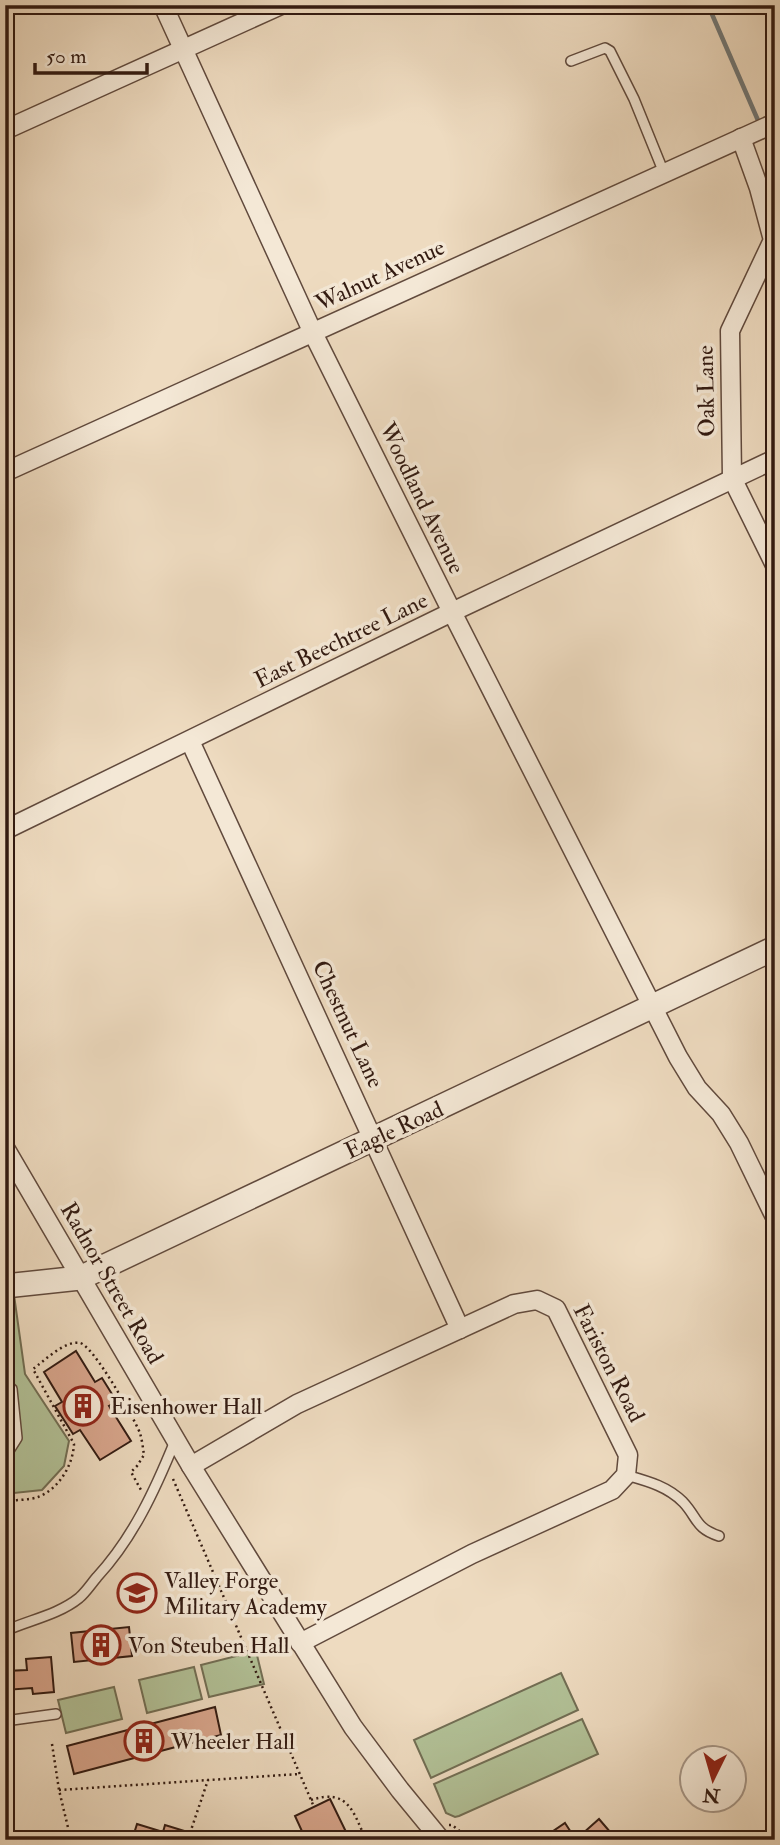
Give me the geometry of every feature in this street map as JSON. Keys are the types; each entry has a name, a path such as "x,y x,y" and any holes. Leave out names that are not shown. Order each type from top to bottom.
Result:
{"street":[{"name":"Woodland Avenue","path":"163,5 313,333 452,612 678,1057 697,1088 721,1114 739,1143 775,1217"},
{"path":"5,130 281,5"},
{"name":"Walnut Avenue","path":"5,472 775,123"},
{"name":"Oak Lane","path":"741,138 759,188 773,240 730,331 732,478 775,565"},
{"name":"East Beechtree Lane","path":"5,830 452,612 775,459"},
{"name":"Chestnut Lane","path":"190,741 460,1328"},
{"name":"Eagle Road","path":"5,1286 80,1278 775,948"},
{"name":"Radnor Street Road","path":"5,1149 191,1466 353,1727 441,1840"},
{"name":"Fariston Road","path":"191,1466 297,1404 514,1304 537,1300 556,1309 628,1455 626,1475"},
{"path":"300,1643 472,1554 612,1490 626,1475"}],"lane":[{"path":"571,61 605,48 610,51 634,99 664,173"},
{"path":"5,1384 12,1389 17,1438 5,1457"},
{"path":"5,1631 48,1615 79,1598 106,1568 130,1536 176,1440"},
{"path":"626,1475 668,1490 684,1504 697,1523 707,1532 719,1536"},
{"path":"5,1721 55,1714"}],"path":[{"path":"5,1501 37,1497 50,1490 70,1464 74,1444 33,1369 68,1343 82,1343 99,1362 140,1434 144,1455 131,1472 147,1503"},
{"path":"166,1463 314,1807"},
{"path":"52,1744 71,1840"},
{"path":"59,1790 299,1774"},
{"path":"190,1833 208,1780"},
{"path":"311,1800 339,1797 351,1805 366,1840"}],"green space":[{"path":"14,1295 25,1374 69,1441 64,1466 42,1490 5,1494 5,1296"},
{"path":"256,1651 264,1684 209,1697 201,1665"},
{"path":"194,1667 202,1699 147,1713 139,1680"},
{"path":"561,1673 578,1710 431,1778 414,1740"},
{"path":"114,1687 122,1719 66,1733 58,1700"},
{"path":"582,1719 598,1754 459,1816 446,1813 434,1784"}],"building":[{"name":"Eisenhower Hall","path":"76,1351 95,1382 102,1378 117,1402 109,1406 131,1441 100,1460 80,1430 73,1434 55,1406 62,1402 44,1372"},
{"name":"Von Steuben Hall","path":"129,1627 132,1656 74,1662 71,1633"},
{"path":"51,1657 54,1692 33,1694 32,1688 5,1690 5,1671 27,1670 26,1659"},
{"name":"Wheeler Hall","path":"215,1707 221,1735 74,1774 67,1746"},
{"path":"330,1799 350,1840 306,1840 295,1816"},
{"path":"599,1819 617,1840 587,1840 582,1834"},
{"path":"565,1823 576,1840 540,1840"},
{"path":"137,1824 163,1832 165,1825 204,1837 204,1840 132,1840"}],"waterway":[{"path":"708,5 760,125"},
{"path":"765,133 775,146"}],"place":[{"name":"Eisenhower Hall","path":"83,1406"},
{"name":"Valley Forge Military Academy","path":"137,1593"},
{"name":"Von Steuben Hall","path":"101,1645"},
{"name":"Wheeler Hall","path":"144,1741"}]}
